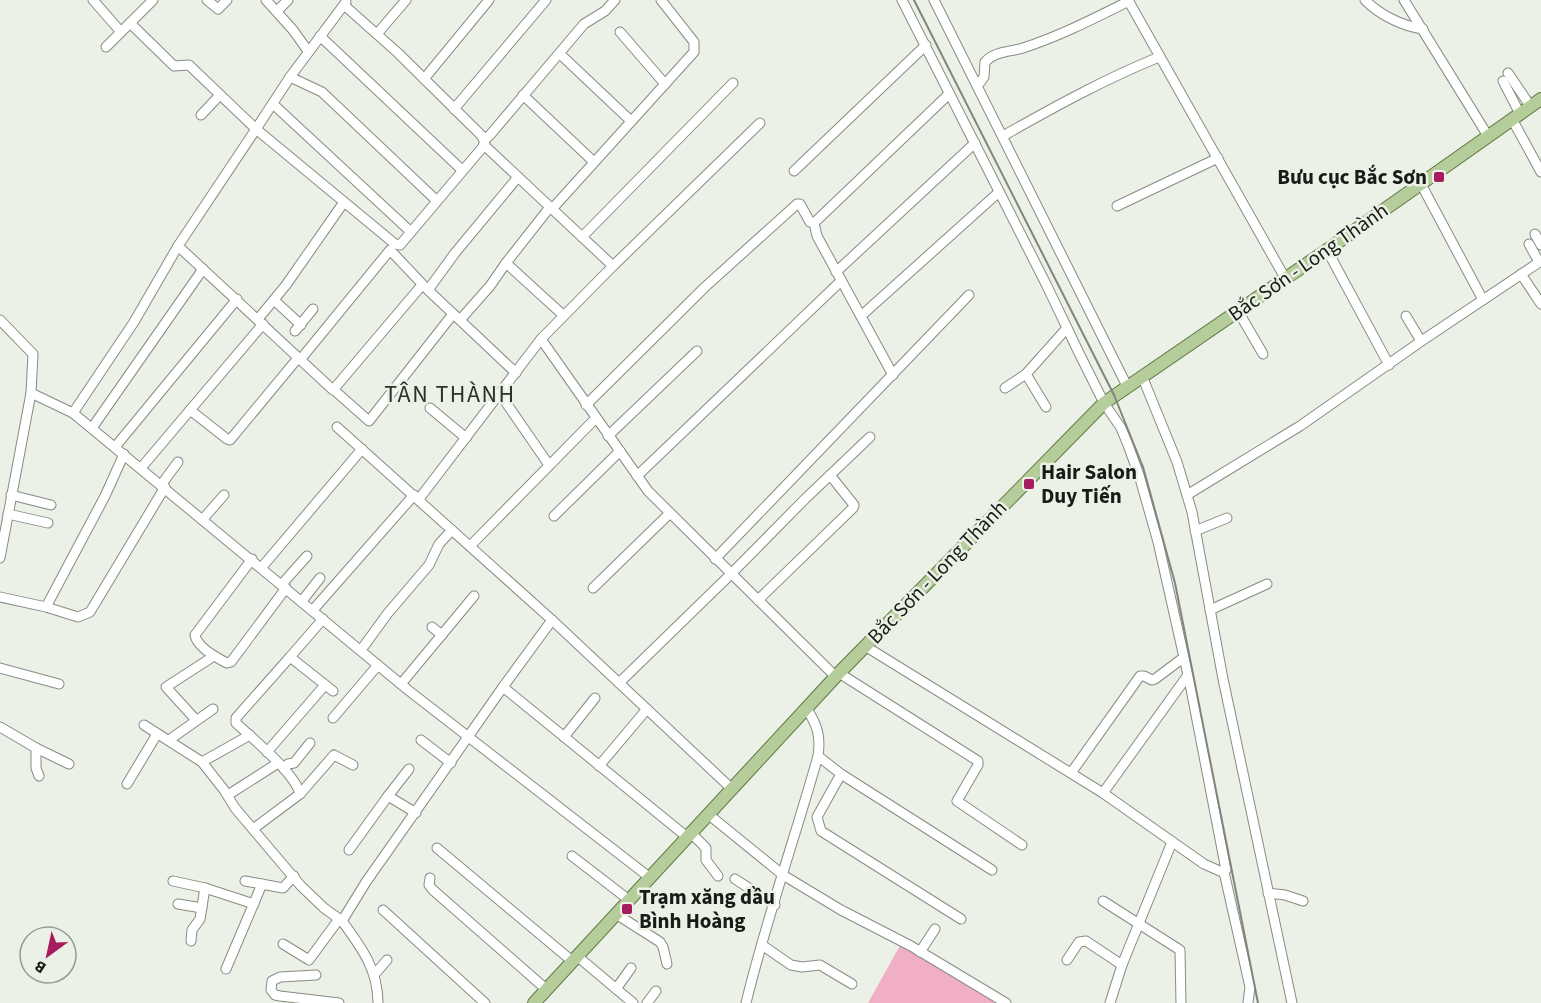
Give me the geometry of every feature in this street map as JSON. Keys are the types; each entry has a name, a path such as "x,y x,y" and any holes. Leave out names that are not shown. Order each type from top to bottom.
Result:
{"main road":[{"name":"Bắc Sơn - Long Thành","path":"541,999 649,877 865,646 1104,403 1526,110"}],"street":[{"path":"93,0 121,32"},
{"path":"106,47 153,0"},
{"path":"207,0 218,9 227,0"},
{"path":"266,0 308,51"},
{"path":"277,11 288,0"},
{"path":"377,34 406,0"},
{"path":"424,79 489,0"},
{"path":"454,109 546,0"},
{"path":"190,410 230,440 393,247 400,245 584,24 605,11 615,0"},
{"path":"178,246 369,421 456,317 490,286 551,208 691,56 694,45 661,0"},
{"path":"902,0 1104,403 1121,428 1139,475 1158,542 1188,675 1227,868 1224,872 1250,987 1248,1003"},
{"path":"934,0 1127,386"},
{"path":"1365,0 1383,14 1412,28 1422,29"},
{"path":"1404,0 1488,136"},
{"path":"978,85 984,77 985,62 992,56 1034,44 1129,1 1286,278"},
{"path":"73,413 134,322 178,246 290,77 346,2 454,109 518,177 613,266"},
{"path":"130,23 167,61 176,67 189,65 256,129 344,202 393,247 425,287 516,373"},
{"path":"620,32 665,84"},
{"path":"320,36 462,170"},
{"path":"794,171 926,45"},
{"path":"560,54 631,121"},
{"path":"1003,136 1127,70 1159,57"},
{"path":"290,77 322,92 437,201"},
{"path":"1505,77 1526,110 1541,172"},
{"path":"582,237 733,83"},
{"path":"814,224 950,94"},
{"path":"524,95 594,162"},
{"path":"201,115 219,96"},
{"path":"273,104 411,231"},
{"path":"313,610 416,497 466,438 541,339 563,315 760,123"},
{"path":"836,272 975,143"},
{"path":"1117,206 1218,158"},
{"path":"334,390 444,267 518,177"},
{"path":"1421,183 1483,300"},
{"path":"861,316 999,192"},
{"path":"141,468 260,322 344,202"},
{"path":"586,405 721,272 797,204 800,204 810,222 814,224 817,236 893,375"},
{"path":"1535,234 1541,245"},
{"path":"1187,495 1292,432 1421,341 1540,262 1529,244"},
{"path":"1327,250 1389,364"},
{"path":"506,263 563,315"},
{"path":"92,428 203,269"},
{"path":"1521,274 1541,304"},
{"path":"637,476 841,281"},
{"path":"715,559 969,295"},
{"path":"115,447 237,299"},
{"path":"274,300 298,328 313,309"},
{"path":"1238,311 1263,354"},
{"path":"1406,316 1421,341"},
{"path":"0,320 33,354 31,393 11,495 5,511 0,558"},
{"path":"1005,388 1026,374 1067,328"},
{"path":"541,339 637,476 669,513 838,675 976,760 978,765 958,798 958,802 1022,845"},
{"path":"609,436 697,351"},
{"path":"1026,374 1046,407"},
{"path":"1142,376 1177,462 1187,495 1292,1003"},
{"path":"31,393 73,413 378,665 649,877"},
{"path":"500,394 549,465"},
{"path":"430,408 466,438"},
{"path":"470,546 596,418"},
{"path":"337,427 552,620 732,789"},
{"path":"619,683 870,437"},
{"path":"262,567 362,449"},
{"path":"554,516 620,452"},
{"path":"46,607 105,496 124,454"},
{"path":"0,597 78,617 90,612 178,462"},
{"path":"758,600 853,508 854,505 850,499 830,475"},
{"path":"11,495 51,505"},
{"path":"203,519 224,495"},
{"path":"5,511 48,523"},
{"path":"593,588 669,513"},
{"path":"1195,531 1227,518"},
{"path":"361,650 388,613 429,565 439,544 452,530"},
{"path":"252,559 195,634 196,641 214,656 227,663 231,662 307,556"},
{"path":"302,601 320,578"},
{"path":"1210,610 1267,584"},
{"path":"402,684 474,596"},
{"path":"300,794 297,785 281,766 236,723 236,718 323,619"},
{"path":"283,944 309,960 451,763 503,687 505,675 552,620"},
{"path":"432,627 442,635"},
{"path":"865,646 1103,793 1204,864 1214,870 1224,872"},
{"path":"196,720 166,687 214,656"},
{"path":"267,752 329,688 290,657"},
{"path":"1071,773 1140,676 1155,679 1183,658"},
{"path":"333,718 378,665"},
{"path":"0,668 59,684"},
{"path":"1103,793 1188,675"},
{"path":"503,687 599,766 706,848 707,863 718,876"},
{"path":"564,737 596,698"},
{"path":"169,740 213,709"},
{"path":"599,766 647,709"},
{"path":"746,1003 789,848 818,756 819,731 807,709"},
{"path":"144,725 202,762 253,829 305,890 340,920 357,940 374,975 378,1003"},
{"path":"0,727 69,764"},
{"path":"127,784 157,734"},
{"path":"202,762 250,735"},
{"path":"421,740 451,763"},
{"path":"228,795 281,766 294,764 310,743"},
{"path":"36,748 36,768 39,776"},
{"path":"253,829 300,794 334,755 353,765"},
{"path":"818,756 841,774 992,870"},
{"path":"349,850 408,769"},
{"path":"841,774 817,817 821,831 961,919"},
{"path":"388,796 416,813"},
{"path":"708,814 783,875 1006,1003"},
{"path":"1110,1003 1122,965 1172,842"},
{"path":"437,848 633,1003"},
{"path":"572,856 629,900"},
{"path":"245,881 283,888 294,876"},
{"path":"430,878 429,885 433,891 541,999"},
{"path":"735,879 775,905"},
{"path":"173,881 205,888 254,904"},
{"path":"305,890 311,881"},
{"path":"226,969 262,884"},
{"path":"191,941 191,933 200,919 205,888"},
{"path":"1268,893 1285,895 1303,901"},
{"path":"1103,901 1180,950 1181,1003"},
{"path":"178,904 202,908"},
{"path":"384,910 486,1003"},
{"path":"616,914 660,942 667,964"},
{"path":"920,952 935,929"},
{"path":"1067,960 1079,942 1086,941 1122,965"},
{"path":"762,945 790,964 802,967 820,965 852,984"},
{"path":"374,975 387,960"},
{"path":"616,989 631,968"},
{"path":"316,975 280,977 272,981 271,990 280,996 339,1003"},
{"path":"647,1003 657,991"}],"shaded area":[{"path":"902,942 1004,1003 868,1003"}],"railway":[{"path":"914,0 1114,395 1143,467 1175,583 1258,1003"}],"place":[{"name":"Bưu cục Bắc Sơn","path":"1439,177"},
{"name":"Hair Salon Duy Tiến","path":"1029,484"},
{"name":"Trạm xăng dầu Bình Hoàng","path":"627,909"}],"district":[{"name":"TÂN THÀNH","path":"450,394"}]}
